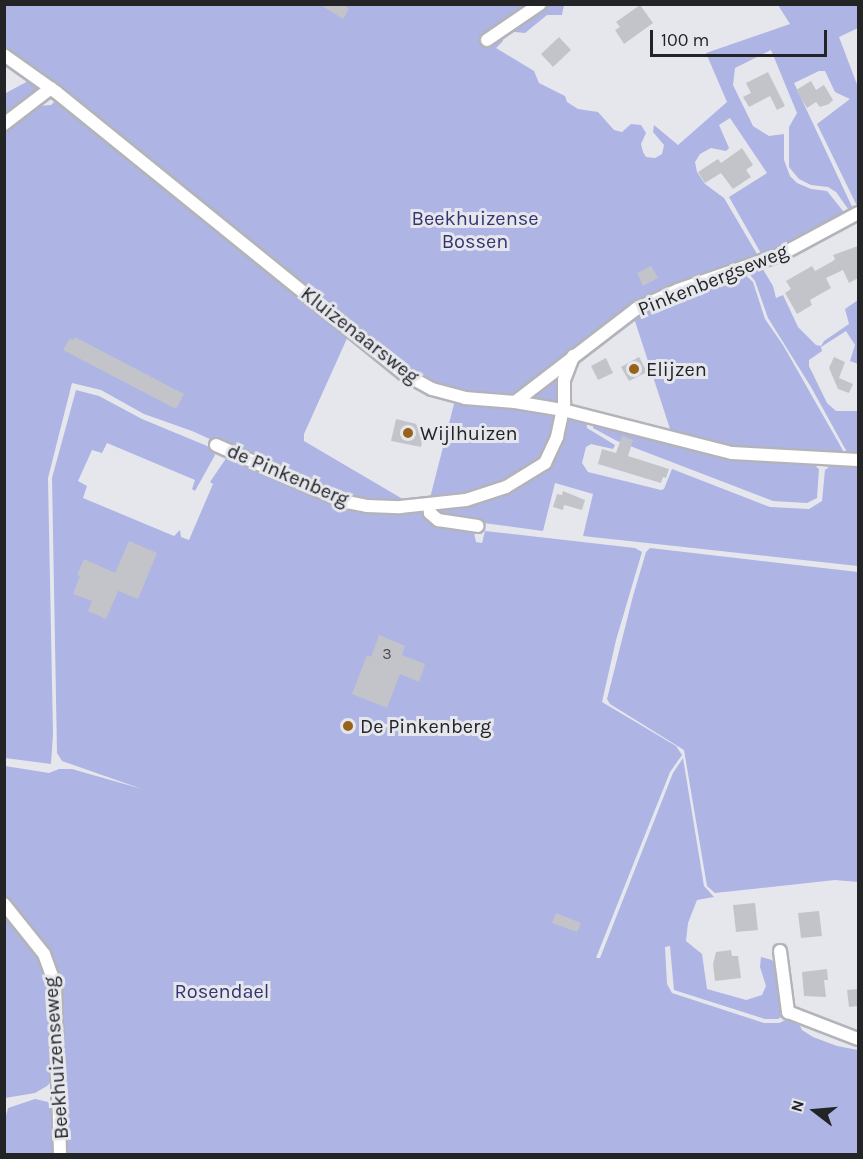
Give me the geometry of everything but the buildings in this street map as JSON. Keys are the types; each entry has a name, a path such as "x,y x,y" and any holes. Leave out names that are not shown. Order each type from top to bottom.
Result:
{"street":[{"path":"487,40 540,4"},
{"name":"Kluizenaarsweg","path":"4,55 51,88 403,373 443,393 465,398 515,402 563,410 732,453 858,460"},
{"path":"4,124 51,88"},
{"name":"Pinkenbergseweg","path":"515,402 636,309 651,301 782,254 858,213"},
{"path":"563,410 564,380 573,356"},
{"name":"de Pinkenberg","path":"216,445 342,501 367,506 429,506 485,495 536,470 552,451 563,410"},
{"path":"429,506 430,513 438,520 478,526"},
{"name":"Beekhuizenseweg","path":"4,904 44,954 54,985 60,1155"},
{"path":"780,951 788,1012 858,1039"}],"green space":[{"name":"Beekhuizense Bossen","path":"4,5 564,5 562,15 547,15 525,33 515,32 513,28 502,37 503,41 496,48 534,71 539,83 565,96 567,102 578,109 598,112 614,130 622,132 631,124 641,125 646,133 641,144 643,152 646,157 655,158 662,154 664,145 653,132 654,125 678,145 727,102 706,53 790,24 778,5 858,5 858,28 839,37 858,87 858,208 817,124 850,99 835,92 825,71 819,71 794,83 854,211 851,213 836,192 828,187 811,185 799,179 789,167 789,127 797,113 771,50 735,68 733,85 753,126 769,136 784,134 784,160 790,176 797,183 811,189 827,191 847,216 763,257 729,197 767,173 730,118 719,125 729,148 726,151 711,148 700,154 695,162 697,172 705,184 724,198 760,259 677,287 510,398 465,394 419,379 5,51"},
{"path":"32,79 43,87 5,119 4,94"},
{"path":"58,98 349,334 304,434 304,441 401,498 400,504 344,499 192,431 144,414 101,390 72,383 48,478 53,734 51,764 5,758 5,128 38,106 51,105"},
{"path":"761,266 773,286 776,298 783,295 798,327 816,345 821,346 824,341 849,324 845,309 858,300 858,364 850,361 855,345 846,331 821,347 822,351 809,360 809,366 827,403 836,411 858,411 858,456 848,454 811,387 768,318 755,281 747,271"},
{"path":"743,273 753,282 765,319 783,345 845,454 733,449 671,432 633,315 653,304"},
{"path":"562,368 558,405 533,400 533,395"},
{"name":"Rosendael","path":"76,390 99,396 142,419 212,448 215,455 195,491 192,489 195,480 107,443 102,453 92,450 78,481 87,486 83,498 174,536 180,530 181,537 189,540 213,484 210,482 229,454 342,505 425,510 473,528 476,542 482,543 485,531 635,548 642,552 616,640 602,702 676,746 682,755 670,772 596,958 600,958 673,773 683,758 704,886 714,897 697,900 688,923 686,941 702,954 707,989 746,1000 762,995 766,986 760,967 761,957 772,960 778,970 783,1016 778,1019 765,1019 674,990 670,946 665,947 667,984 672,993 764,1023 779,1023 790,1018 798,1022 802,1030 813,1037 837,1046 858,1050 858,1154 64,1154 60,994 17,912 5,898 5,766 49,773 59,769 72,769 142,789 62,761 57,753 52,478"},
{"path":"455,400 556,413 559,420 542,460 484,492 429,502"},
{"path":"567,416 586,420 587,428 615,445 613,449 591,444 586,447 582,463 588,472 661,490 664,489 672,469 770,507 809,509 822,501 825,470 833,464 858,464 858,566 583,536 593,494 555,483 543,531 438,517 433,508 537,473"},
{"path":"595,420 755,460 812,463 819,469 817,498 807,503 773,501 617,441 593,428"},
{"path":"650,548 858,572 858,882 835,880 715,893 707,886 684,750 610,704 607,699 633,596 646,552"},
{"path":"4,909 32,942 49,976 55,1077 47,1086 35,1093 5,1098"},
{"path":"35,1099 48,1102 54,1110 56,1154 5,1154 5,1119 8,1108"}],"place":[{"name":"Elijzen","path":"634,369"},
{"name":"Wijlhuizen","path":"408,433"},
{"name":"De Pinkenberg","path":"348,726"}]}
